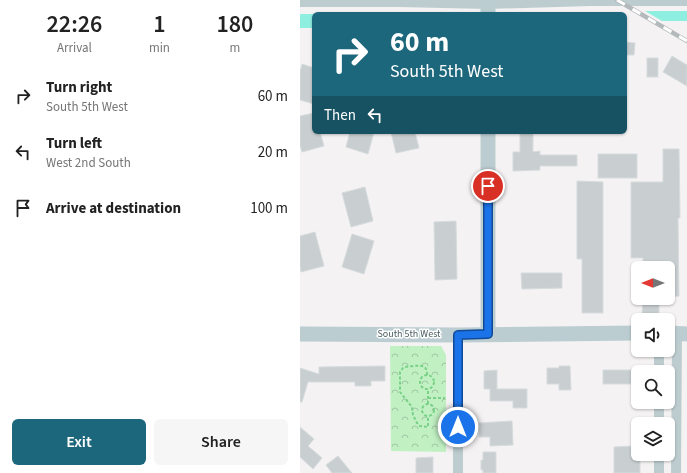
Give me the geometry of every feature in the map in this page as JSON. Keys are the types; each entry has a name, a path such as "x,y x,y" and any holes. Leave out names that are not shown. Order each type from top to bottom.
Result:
{"street":[{"path":"300,2 398,2 488,6 597,1 687,1"},
{"path":"488,134 488,334"},
{"name":"South 5th West","path":"300,334 458,335 631,333"},
{"path":"676,473 677,333"},
{"path":"458,335 458,473"},
{"path":"659,461 659,473"}],"path":[{"path":"427,375 432,377 434,381 434,385 428,389 422,387 421,383 423,377 427,375 428,370 425,367 403,368 400,372 400,392 412,407 413,415 420,426 428,427 428,416"},
{"path":"428,389 428,404"},
{"path":"428,398 444,398"},
{"path":"428,404 422,409 423,413 428,416"},
{"path":"428,404 432,406 434,410 432,415 428,416"}],"green space":[{"path":"390,346 441,346 446,355 446,452 391,451"}],"shaded area":[{"path":"645,11 687,11 687,21 662,21"},
{"path":"300,14 312,14 312,28 300,28"}],"building":[{"path":"627,42 635,43 634,55 627,55"},
{"path":"672,56 687,65 687,86 663,72"},
{"path":"647,58 658,58 658,77 647,77"},
{"path":"302,64 312,67 312,103 300,100 300,72"},
{"path":"312,113 312,134 321,134 324,146 302,152 300,145 300,116"},
{"path":"349,134 373,134 368,154 346,147"},
{"path":"391,134 416,134 419,148 396,153"},
{"path":"520,134 533,134 533,152 540,151 540,155 577,155 577,166 540,166 540,170 513,171 513,152 520,152"},
{"path":"663,149 679,149 679,296 675,296 675,261 643,261 643,258 631,258 631,182 663,182"},
{"path":"598,154 637,154 637,178 598,178"},
{"path":"577,181 603,182 603,313 582,313 582,259 577,259"},
{"path":"365,187 373,221 351,227 342,193"},
{"path":"456,221 457,279 435,280 434,222"},
{"path":"315,232 324,266 301,272 300,236"},
{"path":"352,234 374,241 364,274 342,267"},
{"path":"521,273 562,273 562,288 522,289"},
{"path":"643,305 659,305 659,313 642,313"},
{"path":"385,366 385,381 371,381 371,386 355,386 355,382 308,382 302,402 300,402 300,368 319,374 319,367"},
{"path":"559,366 570,366 571,390 559,390 559,384 547,384 547,368 559,368"},
{"path":"497,370 497,389 527,389 527,408 513,408 513,401 490,401 490,389 484,389 484,371"},
{"path":"603,370 631,370 631,384 603,384"},
{"path":"512,421 513,445 490,446 490,437 479,437 479,423"},
{"path":"300,427 314,439 308,446 322,458 313,469 300,457"},
{"path":"631,446 631,461 640,461 640,473 614,473 614,447"},
{"path":"483,452 496,452 496,473 483,473 483,470 481,470"},
{"path":"338,456 352,473 332,473 326,465"},
{"path":"433,457 433,473 416,473 416,458"}],"railway":[{"path":"617,0 687,41"}],"route":[{"path":"458,427 458,335 488,334 488,186"}]}
